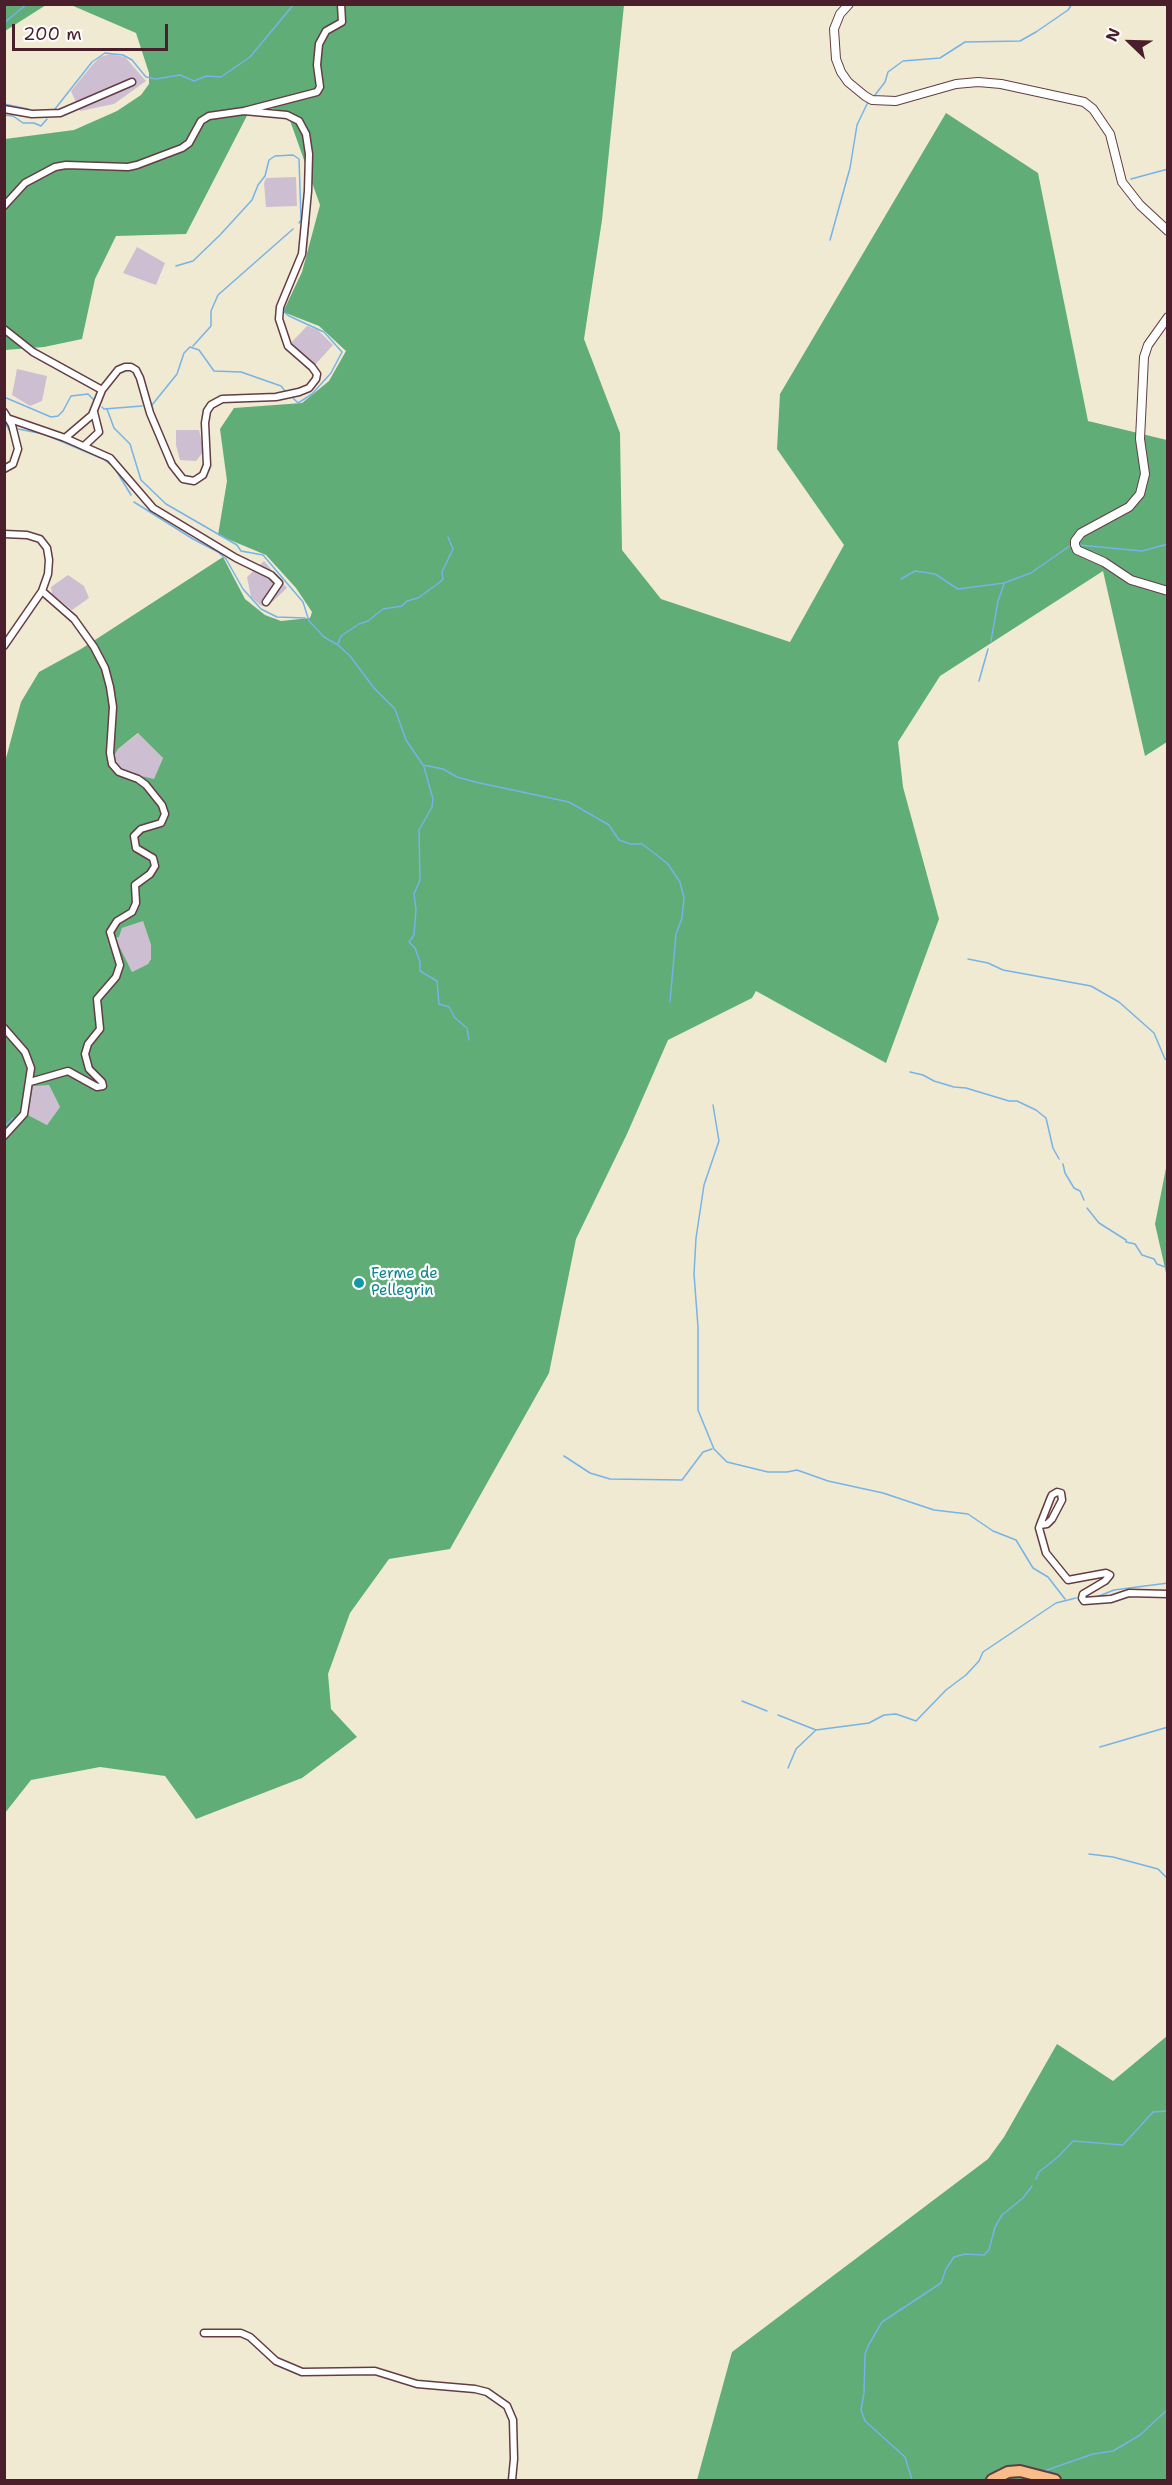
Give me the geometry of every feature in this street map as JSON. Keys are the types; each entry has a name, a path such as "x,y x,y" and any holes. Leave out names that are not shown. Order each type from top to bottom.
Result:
{"main road":[{"path":"992,2481 1008,2472 1020,2470 1055,2481"}],"street":[{"path":"4,206 25,183 55,167 137,165 182,148 189,143 201,121 209,116 244,111 314,93 319,89 317,65 319,44 326,31 342,22 341,4"},
{"path":"849,4 837,19 834,29 834,46 841,72 848,82 865,96 872,100 896,101 956,84 978,82 1001,84 1084,102 1093,109 1110,134 1122,182 1145,210 1167,231"},
{"path":"4,109 32,114 60,113 132,82"},
{"path":"65,438 86,422 94,412 102,390 120,368 127,366 136,370 150,413 172,465 181,477 192,482 202,475 207,465 206,417 211,405 222,399 276,397 299,393 309,388 316,379 317,374 312,367 288,346 279,319 280,307 302,254 309,154 306,134 302,124 291,116 244,111"},
{"path":"1167,317 1148,345 1144,357 1140,439 1145,474 1140,494 1129,507 1077,536 1075,545 1077,550 1104,562 1131,580 1167,591"},
{"path":"4,329 33,352 102,390"},
{"path":"4,412 10,419 18,452 13,464 4,469"},
{"path":"84,446 99,432 94,412"},
{"path":"10,419 65,438 112,460 153,508 236,558 271,575 279,584 266,602"},
{"path":"4,534 33,536 45,544 49,557 49,567 42,591 4,646"},
{"path":"30,1082 68,1071 97,1087 103,1086 89,1069 85,1056 88,1044 100,1029 97,999 116,977 120,965 111,930 118,919 132,912 135,905 135,885 150,874 155,866 154,859 136,848 134,836 141,829 159,824 165,814 162,805 146,785 138,779 121,774 112,765 110,756 113,707 105,668 74,618 42,591"},
{"path":"4,1028 30,1060 30,1082 24,1114 4,1136"},
{"path":"1040,1525 1052,1520 1062,1500 1060,1492 1055,1492 1052,1496 1040,1525 1039,1531 1046,1552 1066,1579 1109,1574 1105,1581 1083,1594 1084,1601 1111,1599 1129,1593 1167,1594"},
{"path":"204,2333 241,2332 250,2337 276,2361 302,2372 375,2371 417,2384 475,2389 496,2396 507,2406 513,2422 512,2481"}],"shaded area":[{"path":"110,54 125,57 146,81 114,104 80,111 71,91 100,57"},
{"path":"296,177 297,206 266,207 264,183 266,178"},
{"path":"137,247 165,263 156,285 123,273"},
{"path":"307,326 318,330 333,345 314,366 290,344"},
{"path":"17,369 47,376 42,401 30,406 12,395"},
{"path":"176,430 199,430 204,451 196,461 180,460 176,445"},
{"path":"264,561 287,588 267,607 260,605 251,597 247,577"},
{"path":"68,575 84,586 89,598 72,610 52,594 51,587"},
{"path":"139,733 163,758 154,780 124,772 113,758 118,749"},
{"path":"143,920 151,945 151,959 148,964 132,972 114,939 119,937 122,928"},
{"path":"33,1085 49,1085 60,1107 47,1125 28,1115"}],"green space":[{"path":"5,4 46,4 46,5 5,31"},
{"path":"71,5 624,5 602,220 584,339 620,433 622,550 661,599 790,642 844,545 777,449 780,394 946,113 1038,173 1088,421 1167,440 1167,742 1145,756 1103,571 940,676 898,742 903,787 939,919 886,1063 756,991 752,998 668,1040 627,1134 576,1239 549,1373 450,1549 389,1559 350,1613 328,1674 331,1709 357,1737 302,1778 196,1819 165,1776 100,1767 31,1780 5,1813 5,762 21,702 39,672 81,649 223,557 245,599 265,615 281,621 310,618 312,612 296,588 266,555 218,535 227,481 220,429 234,408 302,403 329,381 346,351 319,326 283,312 302,272 320,205 287,112 253,104 186,234 116,236 95,279 82,339 44,347 5,350 5,139 74,130 117,111 141,95 149,84 149,73 136,33","holes":["138,733 163,758 154,779 124,772 113,758 118,749","143,921 151,945 151,959 148,964 132,972 115,938 119,937 122,928","49,1085 60,1107 47,1125 28,1115 33,1086"]},
{"path":"1167,1163 1167,1277 1155,1224"},
{"path":"1167,2036 1167,2480 697,2480 732,2352 988,2159 1004,2137 1057,2044 1113,2081"}],"waterway":[{"path":"4,23 27,4"},
{"path":"55,109 92,62 105,53 123,55 132,60 146,77 156,79 180,75 194,81 206,76 221,77 250,57 294,4"},
{"path":"875,95 885,82 888,72 903,61 940,58 965,42 1020,41 1068,10 1072,4"},
{"path":"830,240 850,168 857,125 868,102"},
{"path":"4,104 28,109"},
{"path":"4,115 13,116 23,123 34,123 41,126 47,119"},
{"path":"176,266 193,261 252,200 258,185 265,176 269,160 275,156 293,155 299,159 301,220 299,223"},
{"path":"1131,179 1168,169"},
{"path":"293,398 298,403 312,394 331,373 342,352 324,332 284,312 284,306 306,252 309,222"},
{"path":"193,346 211,326 211,311 218,295 293,229"},
{"path":"152,405 177,374 184,353 190,347 199,350 214,371 241,372 281,386 285,391"},
{"path":"4,397 51,417 58,416 63,411 71,396 88,394 94,400"},
{"path":"102,407 104,409 142,406"},
{"path":"107,409 114,428 130,444 141,480 166,504 237,545 241,551 263,555 303,602 309,621 324,637 338,645 350,656 374,688 395,709 406,740 423,765 443,769 457,777 475,782 569,802 609,825 619,840 630,844 642,844 667,863 680,882 684,898 682,918 676,934 670,1002"},
{"path":"4,421 12,435"},
{"path":"18,429 44,434 103,459 114,467 131,495"},
{"path":"134,502 218,552 226,559 243,589 261,609 277,617 305,618"},
{"path":"338,644 341,636 368,621 383,609 402,606 440,582 443,579 442,572 453,549 448,537"},
{"path":"1079,545 1142,551 1168,544"},
{"path":"901,579 915,571 935,574 958,589 1004,583 1031,573 1071,545"},
{"path":"991,641 998,601 1004,584"},
{"path":"979,681 988,649"},
{"path":"424,767 433,799 432,807 419,830 420,880 414,894 416,909 414,935 409,942 415,948 420,962 420,971 437,981 439,1004 449,1007 455,1018 467,1028 469,1040"},
{"path":"968,959 988,963 1003,970 1091,986 1119,1002 1154,1033 1165,1059 1168,1060"},
{"path":"910,1072 954,1087 1017,1101 1036,1110 1046,1118 1053,1148 1059,1159"},
{"path":"713,1105 719,1141 704,1185 696,1238 694,1274 698,1327 698,1410 714,1449 727,1462 768,1472 797,1470 828,1481 883,1493 934,1510 968,1514 993,1531 1016,1540 1033,1568 1048,1577 1065,1599"},
{"path":"4,1127 13,1118"},
{"path":"1063,1164 1065,1173 1074,1188 1080,1191 1084,1200"},
{"path":"1087,1208 1099,1223 1126,1242 1135,1244 1142,1255 1168,1268"},
{"path":"564,1456 590,1473 610,1479 682,1480 703,1452 712,1449"},
{"path":"1094,1598 1114,1590 1168,1583"},
{"path":"778,1715 816,1730 869,1723 884,1715 896,1714 916,1721 946,1690 966,1675 979,1661 983,1652 1056,1603 1076,1598"},
{"path":"742,1701 767,1711"},
{"path":"1100,1747 1168,1727"},
{"path":"788,1768 796,1749 815,1731"},
{"path":"1089,1854 1113,1857 1158,1869 1168,1879"},
{"path":"1036,2179 1039,2172 1073,2141 1123,2145 1153,2112 1168,2111"},
{"path":"912,2480 905,2457 865,2421 861,2410 865,2354 868,2346 882,2322 941,2283 954,2257 965,2254 984,2255 989,2250 995,2227 1002,2215 1023,2198 1032,2186"},
{"path":"1044,2471 1093,2454 1113,2451 1140,2435 1168,2409"}],"place":[{"name":"Ferme de Pellegrin","path":"359,1283"}]}
